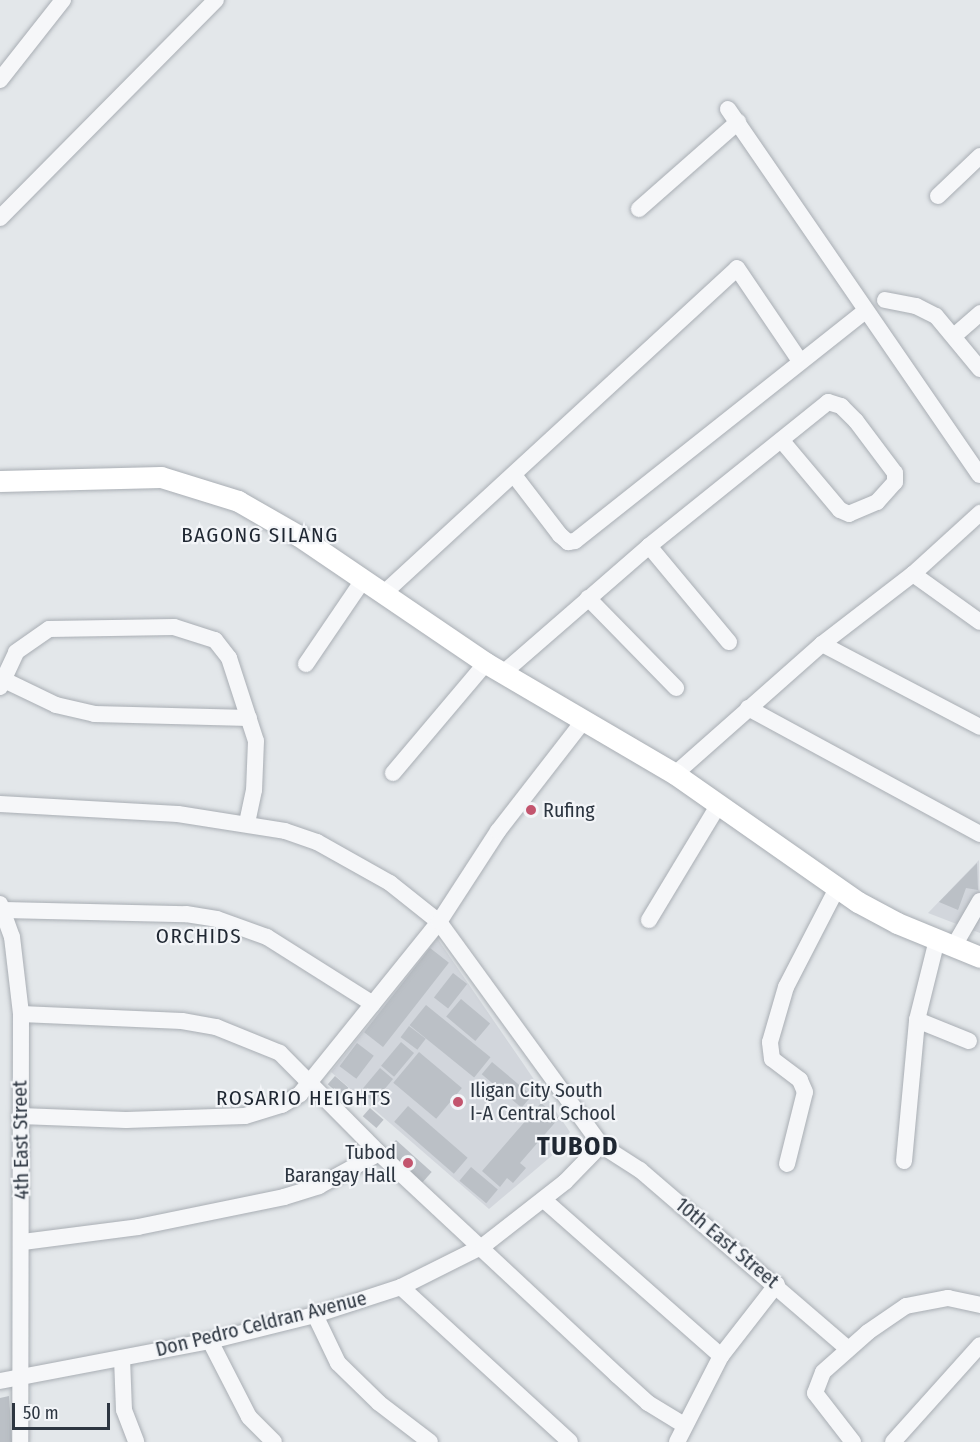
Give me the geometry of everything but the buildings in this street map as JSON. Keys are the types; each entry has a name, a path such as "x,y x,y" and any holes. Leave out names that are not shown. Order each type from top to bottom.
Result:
{"main road":[{"path":"0,481 129,475 190,483 272,519 495,668 675,774 837,888 897,923 980,957"}],"street":[{"path":"0,80 63,0"},
{"path":"0,218 216,0"},
{"path":"639,209 733,116 980,475"},
{"path":"938,196 980,156"},
{"path":"383,594 736,268 800,361"},
{"path":"885,300 929,312 954,336 980,369"},
{"path":"514,474 560,535 572,543 865,311"},
{"path":"954,336 980,313"},
{"path":"393,773 495,668 588,598 828,402 836,402 856,420 895,473 895,482 877,502 849,514 840,510 782,441"},
{"path":"675,774 822,644 913,574 980,513"},
{"path":"649,546 729,642"},
{"path":"913,574 980,622"},
{"path":"306,664 363,580"},
{"path":"588,598 676,688"},
{"path":"247,824 256,761 249,718 229,658 215,640 174,627 49,629 16,652 1,681 56,705 94,714 249,718"},
{"path":"822,644 980,727"},
{"path":"748,708 980,834"},
{"path":"20,1116 126,1120 245,1116 282,1105 313,1082 439,922 498,831 584,720"},
{"path":"0,804 178,814 247,824 317,842 390,883 439,922 601,1145"},
{"path":"650,920 719,804"},
{"path":"788,1164 806,1092 800,1080 772,1059 770,1042 786,987 837,888"},
{"path":"904,1161 917,1020 945,943 980,901"},
{"path":"2,907 186,914 217,919 267,937 373,1004"},
{"name":"4th East Street","path":"2,907 12,938 21,1014 20,1116 23,1242 17,1378 20,1442"},
{"path":"21,1014 182,1021 216,1027 280,1053 313,1082 380,1153 483,1246 616,1376 648,1403 684,1425"},
{"path":"917,1020 969,1041"},
{"name":"Don Pedro Celdran Avenue","path":"0,1381 210,1341 315,1315 401,1287 483,1246 544,1200 601,1145"},
{"name":"10th East Street","path":"601,1145 640,1170 777,1284 848,1348"},
{"path":"23,1242 138,1227 284,1197 319,1186 380,1153"},
{"path":"544,1200 721,1356"},
{"path":"677,1442 721,1356 777,1284"},
{"path":"401,1287 570,1442"},
{"path":"853,1442 814,1393 823,1372 848,1348 889,1316 921,1301 957,1299 980,1305"},
{"path":"315,1315 338,1363 379,1403 430,1442"},
{"path":"210,1341 249,1417 274,1442"},
{"path":"893,1442 980,1345"},
{"path":"122,1358 124,1410 136,1442"}],"shaded area":[{"path":"979,860 980,933 928,913"},
{"name":"Iligan City South I-A Central School","path":"437,938 570,1132 555,1153 489,1209 331,1072"}],"place":[{"name":"Rufing","path":"531,810"},
{"name":"Iligan City South I-A Central School","path":"458,1102"},
{"name":"Tubod Barangay Hall","path":"408,1163"}],"district":[{"name":"BAGONG SILANG","path":"260,535"},
{"name":"ORCHIDS","path":"199,936"},
{"name":"ROSARIO HEIGHTS","path":"304,1098"},
{"name":"TUBOD","path":"578,1147"}]}
